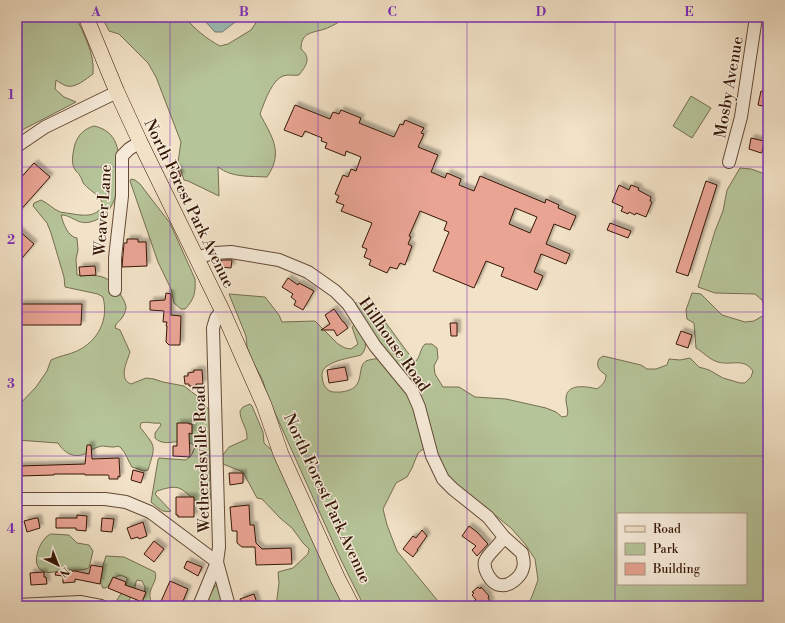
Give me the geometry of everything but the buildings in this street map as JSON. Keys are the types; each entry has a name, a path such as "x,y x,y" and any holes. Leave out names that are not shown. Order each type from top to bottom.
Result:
{"main road":[{"name":"North Forest Park Avenue","path":"86,17 117,92 140,142 198,257 222,310 264,405 282,454 352,606"},
{"name":"North Forest Park Avenue","path":"264,405 291,455 360,606"}],"street":[{"name":"Mosby Avenue","path":"729,162 740,117 756,17"},
{"path":"17,146 45,127 117,92"},
{"name":"Weaver Lane","path":"115,290 115,258 122,196 122,156 129,148 140,142"},
{"name":"Hillhouse Road","path":"198,257 231,252 279,260 308,272 338,294 352,309 375,346 412,391 419,407 432,456 443,479 488,517 504,537"},
{"name":"Wetheredsville Road","path":"199,606 217,562 219,547 213,328 216,318 222,310"},
{"path":"17,498 105,499 126,502 150,512 217,562 229,606"},
{"path":"17,605 80,602 101,606"}],"green space":[{"path":"17,17 76,17 91,52 93,74 81,83 74,86 66,86 56,80 55,89 64,97 76,102 24,129 17,135"},
{"path":"102,17 185,17 192,26 220,46 228,44 251,30 260,17 344,17 340,21 325,29 305,36 301,43 301,49 307,59 304,68 299,75 285,75 279,78 269,92 260,114 272,137 275,152 275,160 267,177 235,175 223,171 218,167 219,196 184,180 178,162 181,142 156,77 148,63 119,34 109,31"},
{"path":"691,96 711,108 692,138 673,126"},
{"path":"94,126 108,132 116,143 119,157 119,179 111,206 107,212 96,220 85,223 61,215 65,226 71,235 77,238 77,275 102,277 108,280 122,296 126,305 125,313 116,324 115,328 120,330 130,352 124,370 127,382 131,384 146,378 184,386 201,399 209,410 211,497 208,501 200,503 181,489 175,487 157,491 155,494 171,511 168,512 163,511 151,502 158,460 159,458 186,460 191,456 195,447 186,441 165,442 155,438 155,433 161,425 160,423 141,423 140,427 152,443 153,447 148,470 144,471 132,467 124,452 117,446 100,446 78,456 67,453 58,443 17,440 17,407 36,387 47,371 51,360 77,351 91,342 96,336 103,322 103,297 98,294 65,287 64,277 51,233 47,223 33,206 34,203 41,200 60,212 82,215 91,215 101,208 103,204 97,195 83,183 73,165 73,155 78,137 82,132"},
{"path":"740,168 751,169 768,175 768,606 524,606 531,599 538,580 535,559 512,529 445,476 424,419 353,305 358,302 368,304 382,318 414,360 416,361 418,359 425,344 432,344 437,348 438,358 434,366 435,374 443,387 459,387 475,397 506,399 546,408 556,412 562,417 567,416 568,414 566,400 569,391 572,388 587,387 597,389 603,383 606,375 598,367 598,362 603,356 641,365 647,369 656,369 667,365 669,359 680,360 690,358 699,367 709,370 723,378 745,383 751,377 753,371 745,364 715,361 696,348 694,323 687,319 686,310 692,293 701,294 722,315 745,322 754,321 764,315 766,309 762,300 755,294 715,293 698,287 715,231 723,211 727,190"},
{"path":"131,179 140,184 170,223 195,279 194,296 185,309 181,309 174,303 171,289 158,262 130,181"},
{"path":"229,294 265,297 279,315 282,322 315,321 338,344 345,348 351,349 358,344 352,327 357,322 365,338 364,351 361,355 332,363 327,366 322,374 323,382 330,391 341,392 355,387 360,378 363,364 368,360 382,358 408,388 426,447 418,453 407,477 396,483 383,509 387,525 397,551 442,606 364,606 341,560 267,395 263,381 247,347 246,336"},
{"path":"250,404 263,432 264,443 277,455 347,606 276,606 279,583 278,572 293,568 308,554 309,549 292,528 262,499 257,498 243,472 223,464 222,456 229,447 247,439 240,411 243,407"},
{"path":"51,534 69,535 77,543 89,545 93,551 89,568 51,572 44,572 41,570 38,567 37,562 38,550 47,536"},
{"path":"106,556 124,557 155,572 155,580 150,593 151,606 134,606 144,598 145,587 142,581 137,580 134,591 127,604 121,606 116,604 118,598 126,587 127,578 117,576 106,588 103,588 101,584 101,577"},
{"path":"215,586 217,586 224,606 205,606 205,603"}],"water":[{"path":"242,17 222,32 215,32 204,20"}]}
